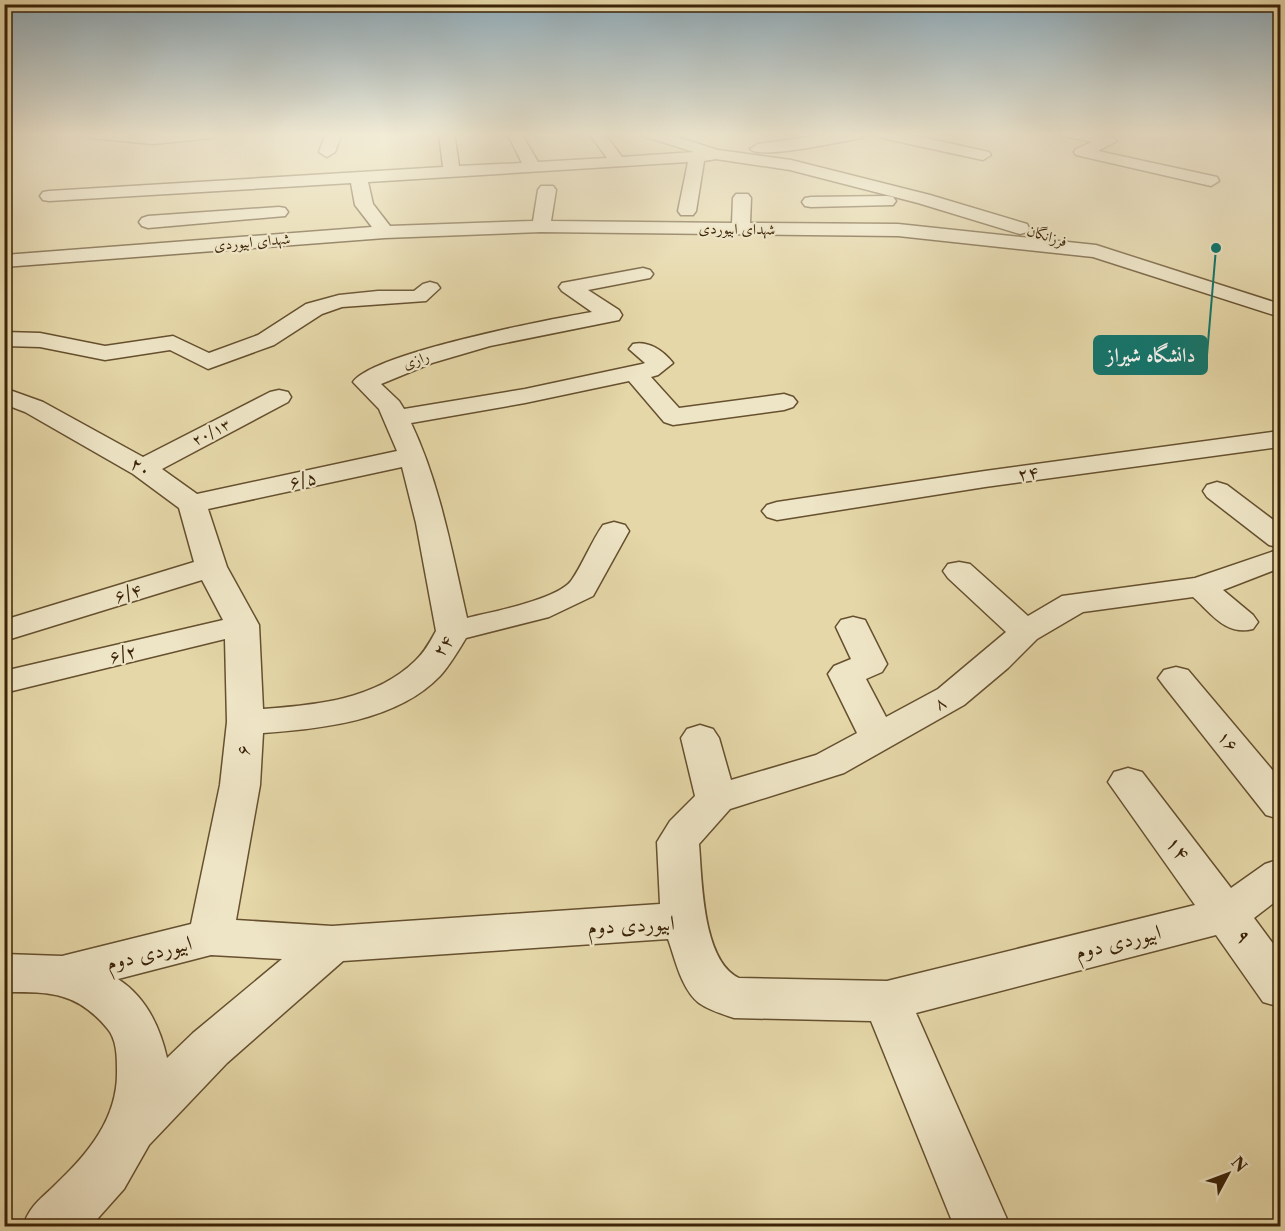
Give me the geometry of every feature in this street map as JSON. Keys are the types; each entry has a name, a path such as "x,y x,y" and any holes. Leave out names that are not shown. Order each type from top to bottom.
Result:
{"street":[{"path":"50,196 131,190"},
{"path":"233,244 237,190"},
{"path":"361,190 364,205 385,232"},
{"path":"541,226 547,190"},
{"path":"687,211 691,190"},
{"name":"فرزانگان","path":"890,190 1096,251"},
{"path":"741,229 742,198"},
{"path":"811,202 931,201"},
{"path":"148,222 279,212"},
{"name":"شهدای ابیوردی","path":"4,261 385,232 541,226 898,230 1096,251 1281,311"},
{"name":"رازی","path":"453,631 431,523 413,456 390,406 365,382 422,357 532,329 611,315 569,287 643,274"},
{"path":"4,339 40,340 105,353 173,343 208,362 266,340 314,309 339,301 378,297 419,297 430,288"},
{"path":"396,418 525,396 650,370 662,363 641,349"},
{"path":"635,373 673,417 784,402"},
{"path":"507,378 525,396"},
{"name":"۲۰/۱۳","path":"143,468 279,397"},
{"name":"۲۰","path":"16,400 143,468 192,504"},
{"name":"۲۴","path":"777,511 985,479 1281,439"},
{"name":"۶/۵","path":"192,504 413,456"},
{"path":"1217,490 1281,539"},
{"path":"192,504 211,567"},
{"name":"۲۴","path":"245,722 294,718 378,700 426,671 453,631 518,615 573,596 582,590 614,531"},
{"name":"۸","path":"716,799 830,764 951,697 996,660 1024,632 1074,603 1200,587 1281,558"},
{"name":"۶/۴","path":"4,631 211,567"},
{"name":"۶","path":"211,567 242,625 245,722 240,785 211,937"},
{"path":"959,571 1024,632"},
{"path":"1200,587 1241,622"},
{"name":"۶/۲","path":"4,682 242,625"},
{"path":"853,627 870,664 846,674 877,736"},
{"name":"۱۶","path":"1176,678 1281,804"},
{"path":"683,920 678,842 716,799 700,738"},
{"name":"۱۴","path":"1128,782 1228,914"},
{"name":"ابیوردی دوم","path":"63,975 211,937 332,944 683,920 703,974 714,988 734,998 887,1001 1228,914 1281,875"},
{"name":"۹","path":"1228,914 1281,988"},
{"path":"129,1130 210,1048 332,944"},
{"path":"4,974 34,972 63,975 93,986 118,1004 135,1028 143,1058 141,1092 129,1130 75,1218"},
{"path":"887,1001 982,1227"}],"place":[{"name":"دانشگاه شیراز","path":"1216,248"}]}
